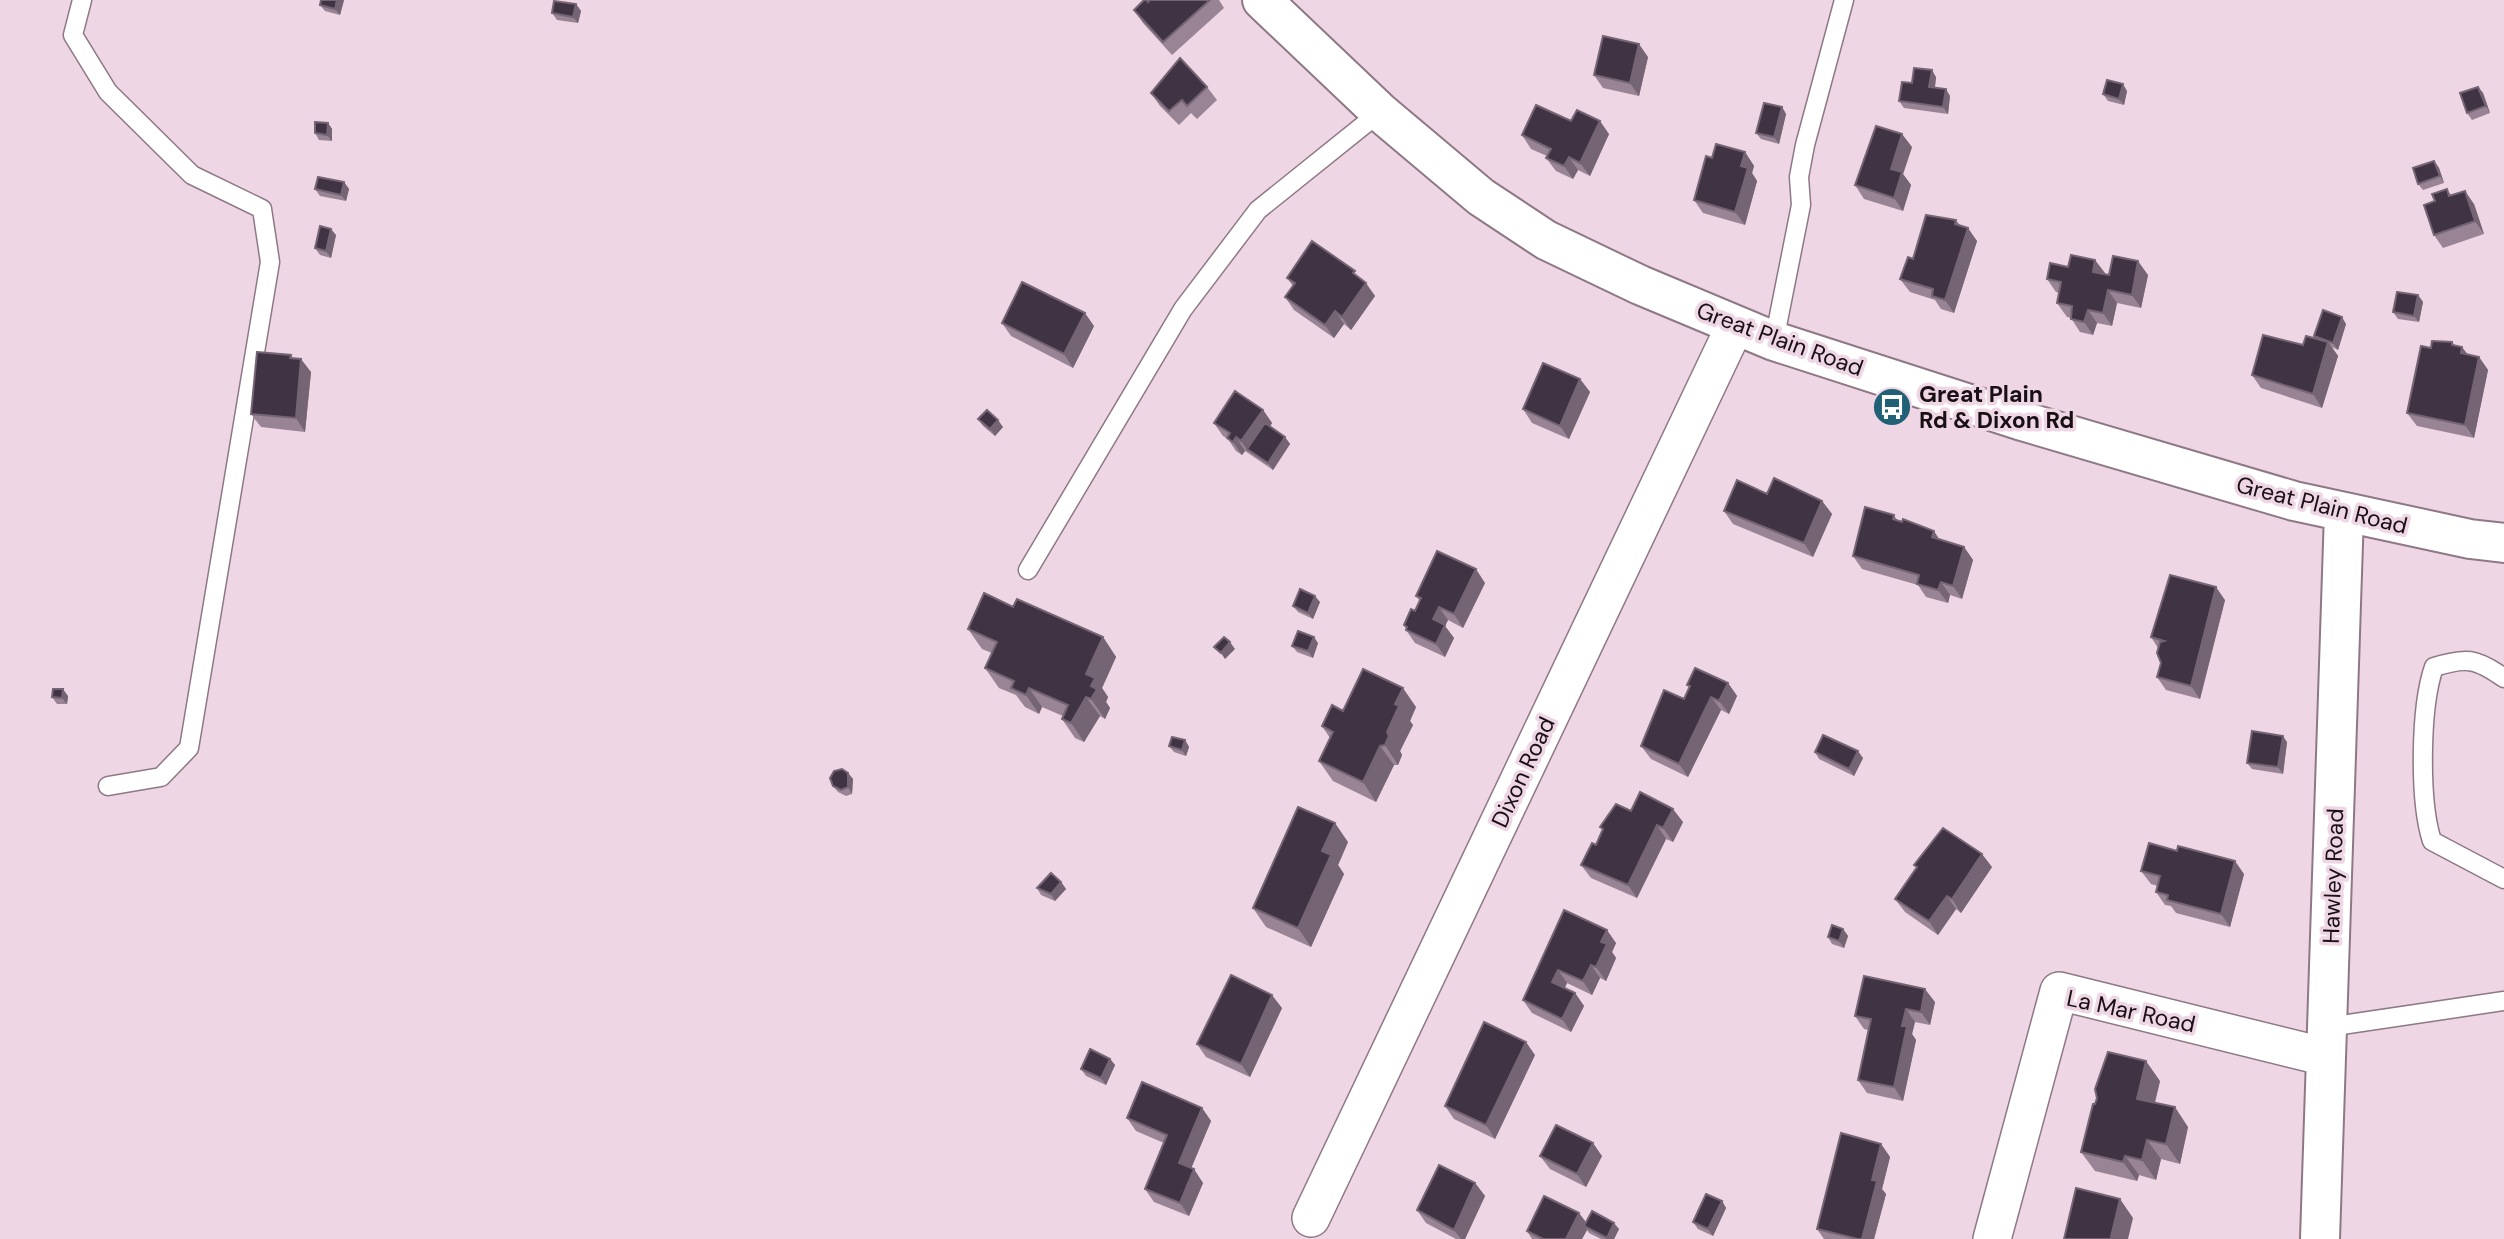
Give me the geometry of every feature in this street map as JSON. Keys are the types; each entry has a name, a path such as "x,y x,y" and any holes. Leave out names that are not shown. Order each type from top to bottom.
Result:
{"street":[{"name":"Great Plain Road","path":"1262,0 1380,112 1481,197 1546,240 1735,326 2019,420 2344,513 2504,543"},
{"name":"Dixon Road","path":"1311,1218 1735,326"},
{"name":"Hawley Road","path":"2320,1239 2344,513"},
{"name":"La Mar Road","path":"1992,1239 2059,991 2327,1042"}],"lane":[{"path":"82,0 73,35 108,92 192,175 261,209 270,262 189,748 161,777 108,786"},
{"path":"1774,341 1801,205 1799,177 1805,145 1844,0"},
{"path":"1028,570 1183,309 1258,210 1380,112"},
{"path":"2504,678 2486,665 2463,658 2434,667 2425,692 2427,825 2432,841 2504,879"},
{"path":"2327,1042 2504,1001"}],"building":[{"path":"321,0 337,0 335,9 320,5"},
{"path":"1144,0 1210,0 1163,42 1134,10"},
{"path":"554,1 576,4 573,17 552,13"},
{"path":"1603,36 1639,44 1630,83 1594,75"},
{"path":"1180,58 1207,87 1187,106 1182,100 1169,111 1151,93"},
{"path":"1914,68 1932,70 1929,87 1946,89 1943,107 1899,101 1902,82 1912,83"},
{"path":"2107,80 2123,84 2119,99 2103,94"},
{"path":"2478,87 2486,106 2467,113 2460,93"},
{"path":"1764,103 1782,107 1774,137 1756,133"},
{"path":"1536,105 1571,121 1577,110 1600,121 1580,163 1569,157 1564,166 1546,158 1551,149 1522,135"},
{"path":"315,122 328,123 327,135 315,133"},
{"path":"1876,126 1902,134 1891,169 1902,172 1894,198 1855,185"},
{"path":"1716,144 1745,152 1741,166 1748,168 1735,212 1694,200 1706,156 1712,158"},
{"path":"2434,161 2440,176 2418,184 2413,168"},
{"path":"318,177 344,182 341,195 315,189"},
{"path":"2447,189 2449,196 2465,191 2475,221 2434,235 2424,205 2435,201 2432,194"},
{"path":"1926,215 1956,220 1955,224 1968,228 1945,300 1932,296 1933,289 1900,279 1908,257 1913,259"},
{"path":"320,226 331,229 326,251 315,248"},
{"path":"1312,241 1355,271 1353,273 1366,283 1342,317 1335,311 1325,325 1285,297 1295,283 1287,278"},
{"path":"2071,255 2095,260 2093,272 2109,275 2113,256 2138,261 2132,295 2108,290 2103,313 2088,310 2084,322 2071,319 2072,306 2057,303 2061,282 2047,279 2050,263 2068,267"},
{"path":"1022,282 1085,313 1064,354 1002,323"},
{"path":"2397,292 2418,295 2414,316 2393,312"},
{"path":"2323,310 2342,317 2333,343 2314,336"},
{"path":"2263,335 2303,345 2306,336 2328,342 2313,394 2252,375"},
{"path":"2432,341 2452,342 2452,345 2462,347 2461,353 2479,357 2465,425 2407,413 2421,346 2431,348"},
{"path":"257,352 291,355 290,358 301,359 296,418 251,414"},
{"path":"1543,363 1580,379 1560,426 1523,409"},
{"path":"1235,391 1263,410 1241,441 1236,437 1233,442 1227,438 1230,433 1214,423"},
{"path":"987,410 998,420 990,429 978,419"},
{"path":"1265,423 1285,437 1268,463 1247,449"},
{"path":"1774,478 1822,501 1804,543 1724,511 1737,480 1767,494"},
{"path":"1865,507 1894,515 1893,519 1902,522 1903,519 1934,531 1932,537 1964,547 1953,586 1941,582 1938,590 1917,584 1919,575 1853,556"},
{"path":"1437,551 1476,569 1454,614 1439,607 1433,619 1445,625 1436,644 1406,630 1404,625 1411,609 1415,611 1421,598 1416,596"},
{"path":"2170,575 2216,587 2191,686 2157,677 2161,663 2157,653 2160,642 2164,641 2151,637"},
{"path":"1300,589 1315,596 1308,613 1293,606"},
{"path":"984,593 1013,607 1017,599 1103,637 1086,674 1095,678 1091,686 1097,689 1091,699 1086,697 1071,723 1062,719 1068,705 1029,688 1026,695 1011,688 1014,681 985,668 997,642 968,629"},
{"path":"1298,631 1314,637 1308,651 1292,646"},
{"path":"1224,637 1230,642 1221,653 1214,647"},
{"path":"1695,668 1728,683 1719,701 1711,697 1679,764 1641,746 1664,690 1684,699"},
{"path":"1363,669 1403,688 1395,704 1399,706 1387,732 1389,736 1385,745 1380,746 1363,782 1319,761 1333,732 1322,726 1332,705 1343,711"},
{"path":"53,689 63,689 62,698 52,697"},
{"path":"2252,731 2283,736 2278,767 2247,763"},
{"path":"1823,735 1858,751 1849,769 1815,752"},
{"path":"1172,737 1185,740 1182,750 1169,746"},
{"path":"842,769 848,773 848,787 841,790 833,786 830,778 834,771"},
{"path":"1640,792 1673,809 1663,828 1657,825 1628,885 1581,865 1592,843 1596,845 1603,829 1600,827 1616,804 1631,811"},
{"path":"1298,807 1335,823 1322,851 1331,855 1298,928 1253,908"},
{"path":"1943,828 1982,854 1952,899 1947,896 1929,921 1895,899 1917,867 1914,865"},
{"path":"2149,843 2177,851 2178,846 2235,861 2221,914 2167,900 2168,895 2156,892 2160,876 2141,871"},
{"path":"1051,873 1061,882 1051,894 1037,888"},
{"path":"1564,910 1607,930 1601,942 1607,944 1596,967 1591,965 1583,981 1558,970 1552,982 1575,993 1562,1019 1523,1000"},
{"path":"1832,925 1843,929 1839,941 1828,937"},
{"path":"1231,975 1272,995 1241,1064 1197,1044"},
{"path":"1864,976 1925,989 1921,1012 1906,1009 1902,1026 1907,1026 1894,1087 1858,1080 1871,1019 1855,1016"},
{"path":"1484,1022 1526,1042 1486,1125 1445,1106"},
{"path":"1090,1049 1110,1059 1101,1078 1081,1069"},
{"path":"2108,1052 2146,1061 2137,1099 2175,1107 2166,1144 2147,1140 2142,1160 2125,1156 2123,1162 2081,1152 2093,1104 2097,1098 2095,1089"},
{"path":"1142,1082 1202,1108 1179,1163 1194,1169 1180,1203 1145,1189 1167,1135 1127,1118"},
{"path":"1556,1125 1593,1143 1577,1174 1540,1156"},
{"path":"1841,1133 1881,1144 1872,1180 1877,1181 1862,1239 1817,1229"},
{"path":"1439,1165 1475,1183 1454,1230 1417,1210"},
{"path":"2076,1188 2120,1199 2111,1237 2120,1239 2064,1239"},
{"path":"1706,1194 1722,1201 1708,1229 1693,1222"},
{"path":"1544,1196 1579,1213 1566,1239 1543,1239 1527,1231"},
{"path":"1592,1211 1614,1223 1607,1238 1584,1226"}],"place":[{"name":"Great Plain Rd & Dixon Rd","path":"1892,407"}]}
